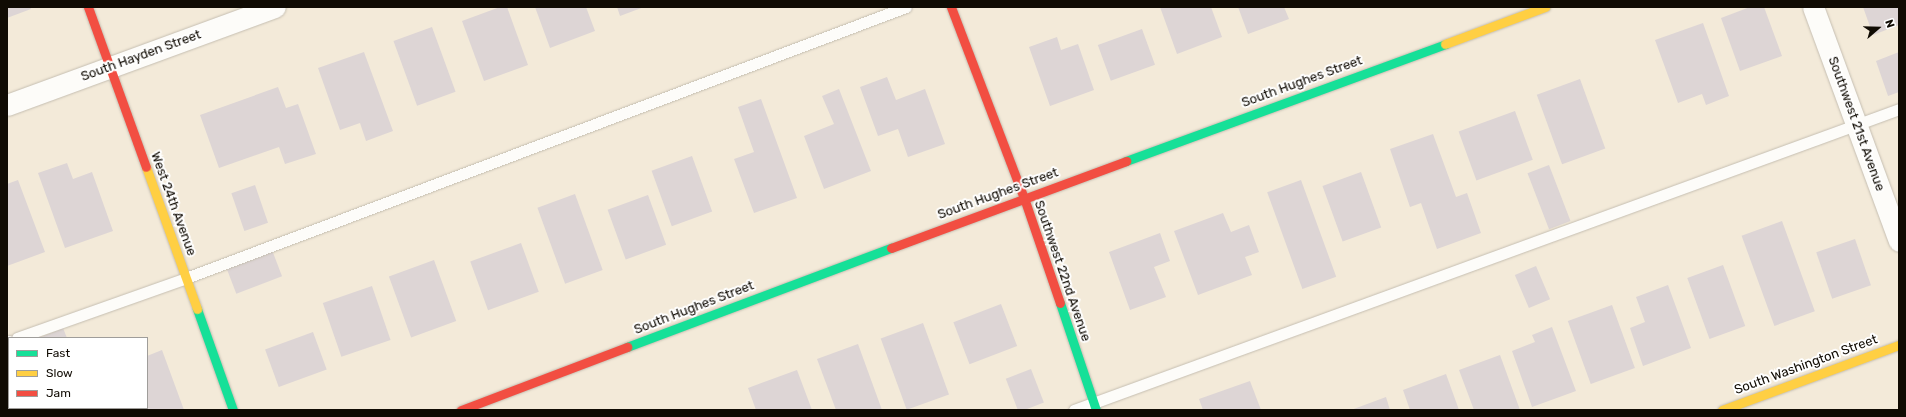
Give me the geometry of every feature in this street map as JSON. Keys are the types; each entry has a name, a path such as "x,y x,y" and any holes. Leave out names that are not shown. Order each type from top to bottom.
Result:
{"street":[{"name":"West 24th Avenue","path":"88,7 233,410"},
{"name":"South Hayden Street","path":"7,105 275,7"},
{"name":"Southwest 22nd Avenue","path":"951,7 1024,198 1094,406"},
{"name":"South Hughes Street","path":"461,410 1024,198 1545,7"},
{"name":"Southwest 21st Avenue","path":"1813,7 1899,241"},
{"name":"South Washington Street","path":"1722,410 1899,345"}],"lane":[{"path":"20,337 186,278 906,7"},
{"path":"1074,410 1094,406 1899,109"}],"building":[{"path":"7,7 30,7 31,9 7,18"},
{"path":"500,7 507,7 528,65 484,81 462,21"},
{"path":"535,7 586,7 595,31 550,48"},
{"path":"617,7 644,7 620,16"},
{"path":"1160,7 1211,7 1222,37 1177,54"},
{"path":"1238,7 1284,7 1289,19 1248,34"},
{"path":"1750,7 1764,7 1782,56 1740,71 1721,18"},
{"path":"1863,7 1899,7 1899,25 1873,35"},
{"path":"1703,23 1729,96 1706,105 1702,94 1678,103 1655,40"},
{"path":"432,27 456,92 417,106 393,41"},
{"path":"1142,29 1155,65 1111,81 1098,45"},
{"path":"1057,37 1061,50 1078,44 1094,90 1050,106 1029,47"},
{"path":"364,52 393,131 366,141 360,123 340,130 318,68"},
{"path":"1899,52 1899,92 1888,96 1876,61"},
{"path":"887,77 896,100 925,89 945,144 908,157 898,129 878,136 860,87"},
{"path":"1580,79 1605,149 1562,164 1537,95"},
{"path":"278,87 286,108 298,104 316,154 285,164 279,147 219,168 200,115"},
{"path":"839,89 871,171 824,189 804,136 834,124 822,96"},
{"path":"761,99 797,198 754,213 734,159 754,152 738,107"},
{"path":"1515,111 1533,160 1476,180 1459,132"},
{"path":"1433,134 1456,197 1467,193 1481,233 1437,249 1421,203 1410,207 1390,149"},
{"path":"692,156 712,211 672,226 652,171"},
{"path":"67,163 73,179 92,172 113,231 65,248 38,173"},
{"path":"1549,165 1571,221 1549,229 1528,173"},
{"path":"1361,172 1381,227 1343,241 1322,186"},
{"path":"18,180 45,252 7,266 7,184"},
{"path":"1301,180 1336,277 1302,289 1267,192"},
{"path":"255,185 268,223 244,231 231,193"},
{"path":"575,194 603,270 565,284 537,208"},
{"path":"648,195 666,245 626,260 608,210"},
{"path":"1223,213 1231,232 1249,225 1259,252 1245,257 1252,275 1198,295 1174,231"},
{"path":"1782,221 1815,311 1774,326 1742,236"},
{"path":"1160,233 1170,261 1154,267 1166,297 1130,310 1109,252"},
{"path":"1855,239 1871,285 1832,299 1816,252"},
{"path":"521,243 539,292 488,310 470,261"},
{"path":"272,250 282,276 236,294 226,268"},
{"path":"434,260 456,321 411,337 389,276"},
{"path":"1723,265 1745,326 1710,339 1687,278"},
{"path":"1536,266 1550,299 1529,308 1515,275"},
{"path":"1668,285 1691,348 1643,366 1630,328 1645,322 1636,297"},
{"path":"372,286 391,340 341,357 323,303"},
{"path":"1001,304 1017,346 970,364 953,322"},
{"path":"1612,305 1635,368 1591,384 1568,321"},
{"path":"923,323 949,394 907,410 881,338"},
{"path":"1552,327 1576,391 1532,407 1512,351 1535,342 1532,335"},
{"path":"63,328 67,337 41,337"},
{"path":"313,332 327,370 279,387 265,349"},
{"path":"858,344 882,410 836,410 817,359"},
{"path":"162,350 184,410 139,410 148,409 148,356"},
{"path":"1500,355 1520,410 1474,410 1459,370"},
{"path":"1031,369 1044,403 1025,410 1018,410 1006,379"},
{"path":"797,370 812,410 756,410 748,388"},
{"path":"1446,374 1459,410 1410,410 1403,390"},
{"path":"1250,381 1261,410 1203,410 1199,399"},
{"path":"8,385 8,409 43,410 7,410"},
{"path":"1386,397 1390,410 1351,410"},
{"path":"69,409 108,409 108,410"}],"traffic: fast":[{"path":"1126,161 1445,44"},
{"path":"627,347 891,248"},
{"path":"1060,303 1096,410"},
{"path":"197,309 233,410"}],"traffic: slow":[{"path":"1445,44 1545,7"},
{"path":"146,167 197,309"},
{"path":"1722,410 1899,345"}],"traffic: jam":[{"path":"88,7 146,167"},
{"path":"951,7 1024,198 1060,303"},
{"path":"891,248 1126,161"},
{"path":"461,410 627,347"}]}
